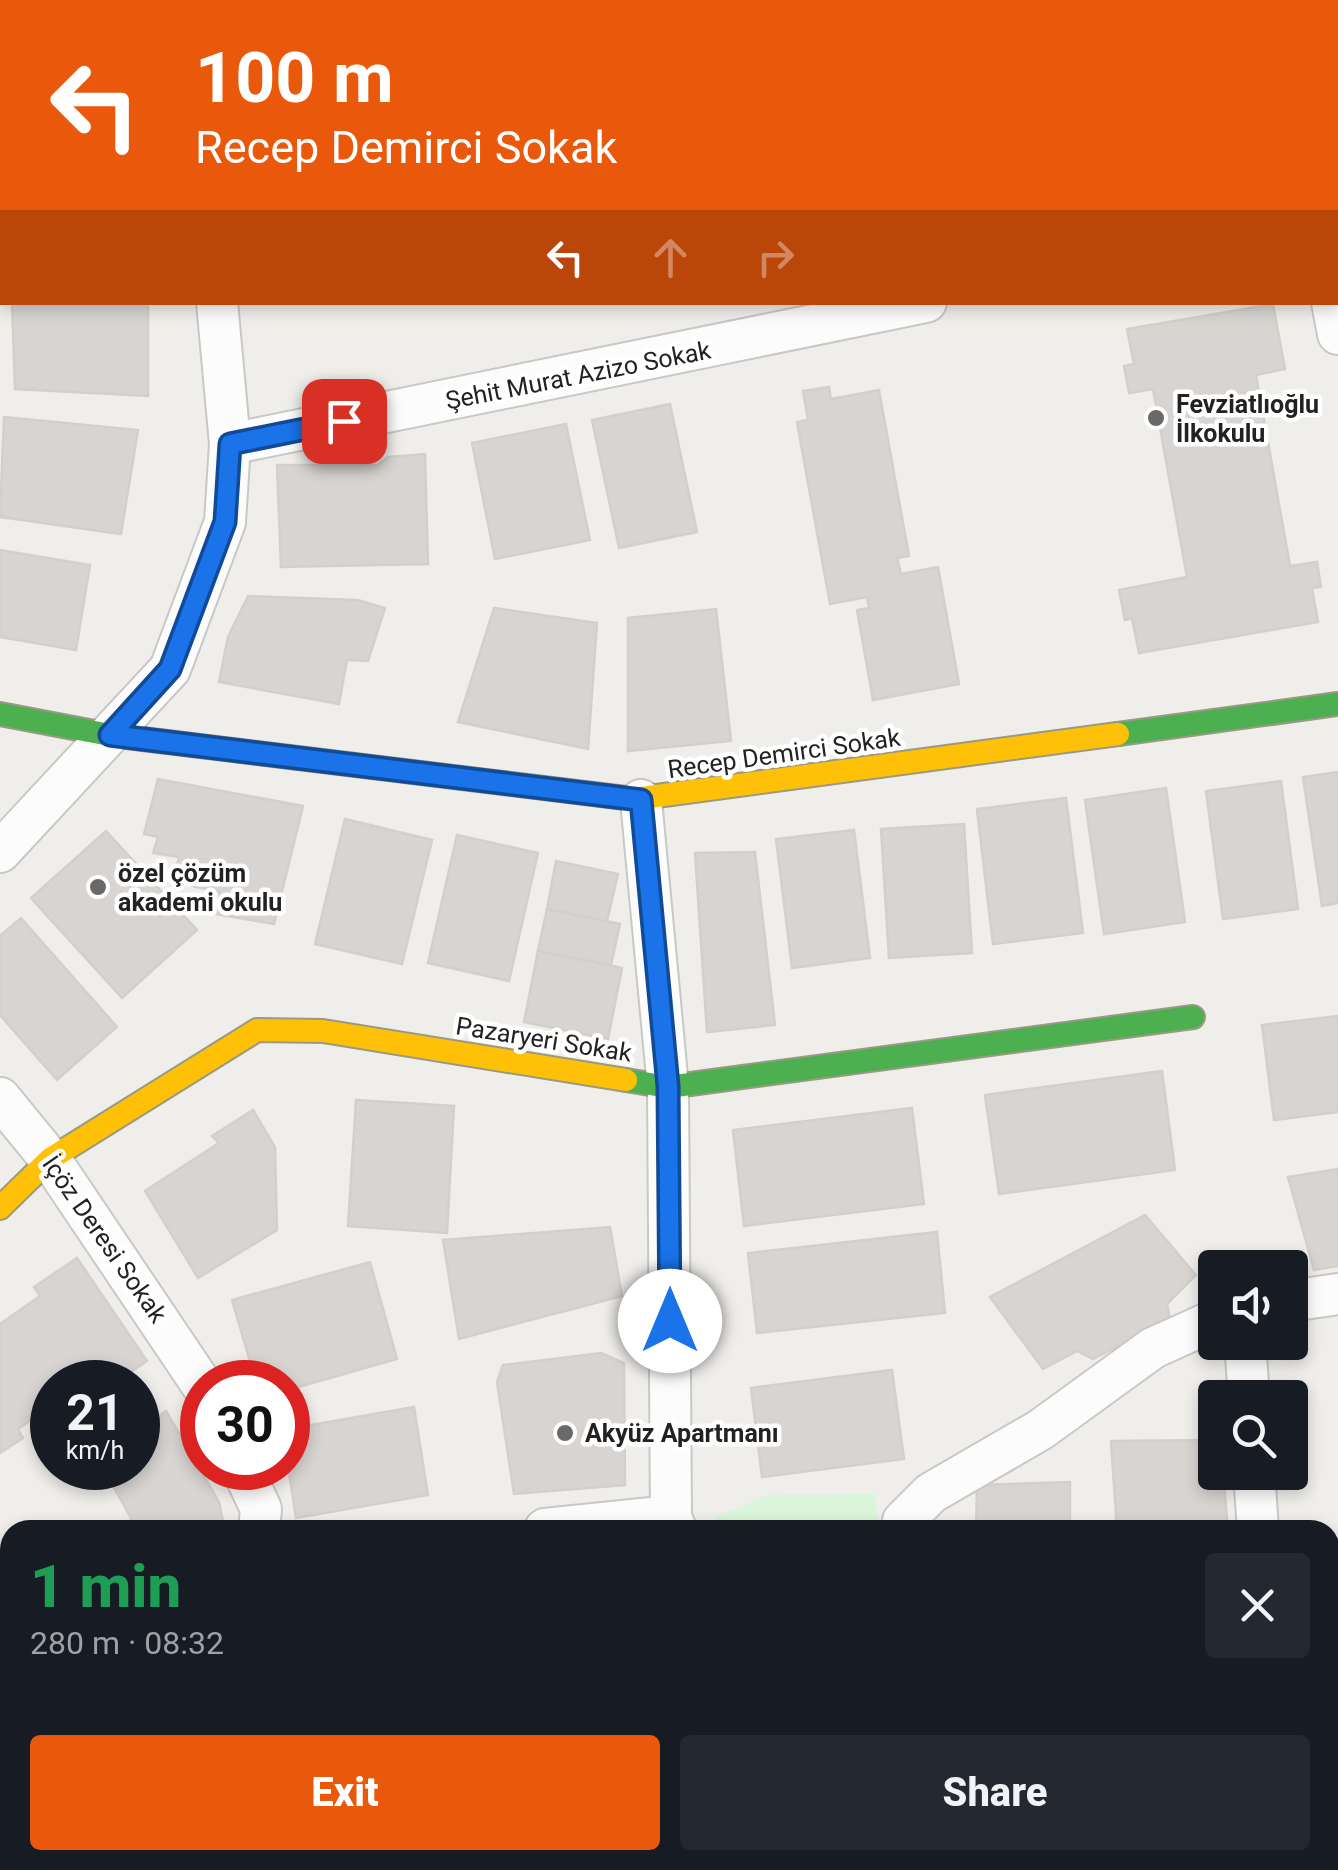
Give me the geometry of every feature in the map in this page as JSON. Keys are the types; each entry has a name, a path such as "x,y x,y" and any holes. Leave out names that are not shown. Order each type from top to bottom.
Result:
{"street":[{"path":"0,852 170,669 225,522 230,444 217,305"},
{"name":"Şehit Murat Azizo Sokak","path":"230,444 911,305"},
{"path":"1333,305 1338,334"},
{"name":"Recep Demirci Sokak","path":"0,714 110,735 641,800 1338,704"},
{"path":"641,800 668,1086 673,1520"},
{"name":"Pazaryeri Sokak","path":"0,1208 50,1159 180,1074 257,1030 324,1031 668,1086 1192,1018"},
{"name":"İçöz Deresi Sokak","path":"0,1098 50,1159 185,1360"},
{"path":"1308,1298 1338,1294"},
{"path":"904,1520 931,1493 1040,1430 1153,1348 1198,1328"},
{"path":"252,1490 261,1509 260,1520"},
{"path":"1255,1490 1257,1520"}],"green space":[{"path":"875,1494 878,1520 714,1520 767,1495"}],"building":[{"path":"12,305 148,305 148,396 15,389"},
{"path":"1273,305 1285,369 1256,375 1290,566 1317,562 1321,587 1312,588 1318,622 1139,653 1132,618 1125,620 1119,590 1187,577 1153,389 1129,393 1124,366 1134,364 1127,329"},
{"path":"829,387 831,399 879,390 909,556 897,558 901,574 938,567 959,684 873,700 857,610 869,608 867,597 830,604 797,422 808,420 803,391"},
{"path":"670,404 697,532 619,548 592,420"},
{"path":"4,417 138,430 121,534 0,517"},
{"path":"566,424 590,540 495,559 472,443"},
{"path":"425,454 428,564 281,567 277,465 378,465 388,457"},
{"path":"0,550 90,565 76,650 0,637"},
{"path":"248,596 358,600 385,608 368,661 347,660 339,704 219,682 228,637"},
{"path":"494,608 597,623 588,749 458,722"},
{"path":"716,609 731,741 628,751 628,618"},
{"path":"1338,772 1338,903 1322,906 1303,777"},
{"path":"158,779 303,806 274,924 216,914 220,892 192,886 192,876 175,875 179,857 153,853 158,837 144,834"},
{"path":"1281,781 1298,909 1223,919 1206,791"},
{"path":"1166,788 1185,922 1104,934 1085,800"},
{"path":"1066,798 1083,933 993,944 977,809"},
{"path":"345,819 432,840 402,964 315,944"},
{"path":"964,824 972,953 889,958 881,829"},
{"path":"854,830 870,958 792,968 776,839"},
{"path":"106,831 197,930 122,998 31,898"},
{"path":"457,835 538,853 509,981 428,963"},
{"path":"755,852 775,1025 707,1032 695,853"},
{"path":"556,861 618,874 607,921 547,909"},
{"path":"547,909 620,924 611,965 538,951"},
{"path":"21,918 117,1027 57,1080 0,1015 0,936"},
{"path":"538,951 622,968 608,1039 524,1022"},
{"path":"1338,1016 1338,1112 1274,1120 1262,1025"},
{"path":"1162,1071 1175,1170 999,1194 985,1095"},
{"path":"356,1100 454,1106 447,1233 348,1226"},
{"path":"912,1108 924,1204 744,1226 733,1130"},
{"path":"253,1110 275,1147 277,1230 198,1278 145,1191 219,1143 212,1136"},
{"path":"1338,1169 1338,1266 1314,1270 1288,1177"},
{"path":"1145,1215 1196,1275 1167,1304 1170,1319 1093,1359 1077,1351 1043,1369 990,1297"},
{"path":"610,1227 622,1296 459,1339 443,1240"},
{"path":"937,1232 945,1313 757,1333 748,1253"},
{"path":"77,1258 146,1360 30,1360 30,1421 18,1429 23,1438 0,1453 0,1324 40,1296 34,1287"},
{"path":"370,1262 397,1359 310,1384 310,1360 250,1360 232,1300"},
{"name":"Akyüz Apartmanı","path":"601,1353 624,1363 625,1485 514,1494 497,1382 503,1365"},
{"path":"892,1370 904,1459 762,1477 751,1388"},
{"path":"414,1407 428,1495 296,1518 292,1490 310,1490 310,1425"},
{"path":"166,1411 180,1435 180,1490 212,1490 223,1520 131,1518 115,1490 160,1490 160,1416"},
{"path":"1198,1440 1198,1490 1225,1490 1227,1520 1116,1520 1111,1441"},
{"path":"1070,1482 1070,1520 976,1520 977,1485"}],"traffic: fast":[{"path":"1118,734 1338,704"},
{"path":"0,714 110,735 634,799"},
{"path":"626,1080 668,1087 1193,1017"}],"traffic: slow":[{"path":"634,799 1118,734"},
{"path":"0,1208 50,1159 257,1030 323,1031 626,1080"}],"place":[{"name":"Fevziatlıoğlu İlkokulu","path":"1156,418"},
{"name":"özel çözüm akademi okulu","path":"98,887"},
{"name":"Akyüz Apartmanı","path":"565,1433"}],"route":[{"path":"344,421 230,444 225,522 170,669 110,735 641,800 668,1086 670,1321"}]}
